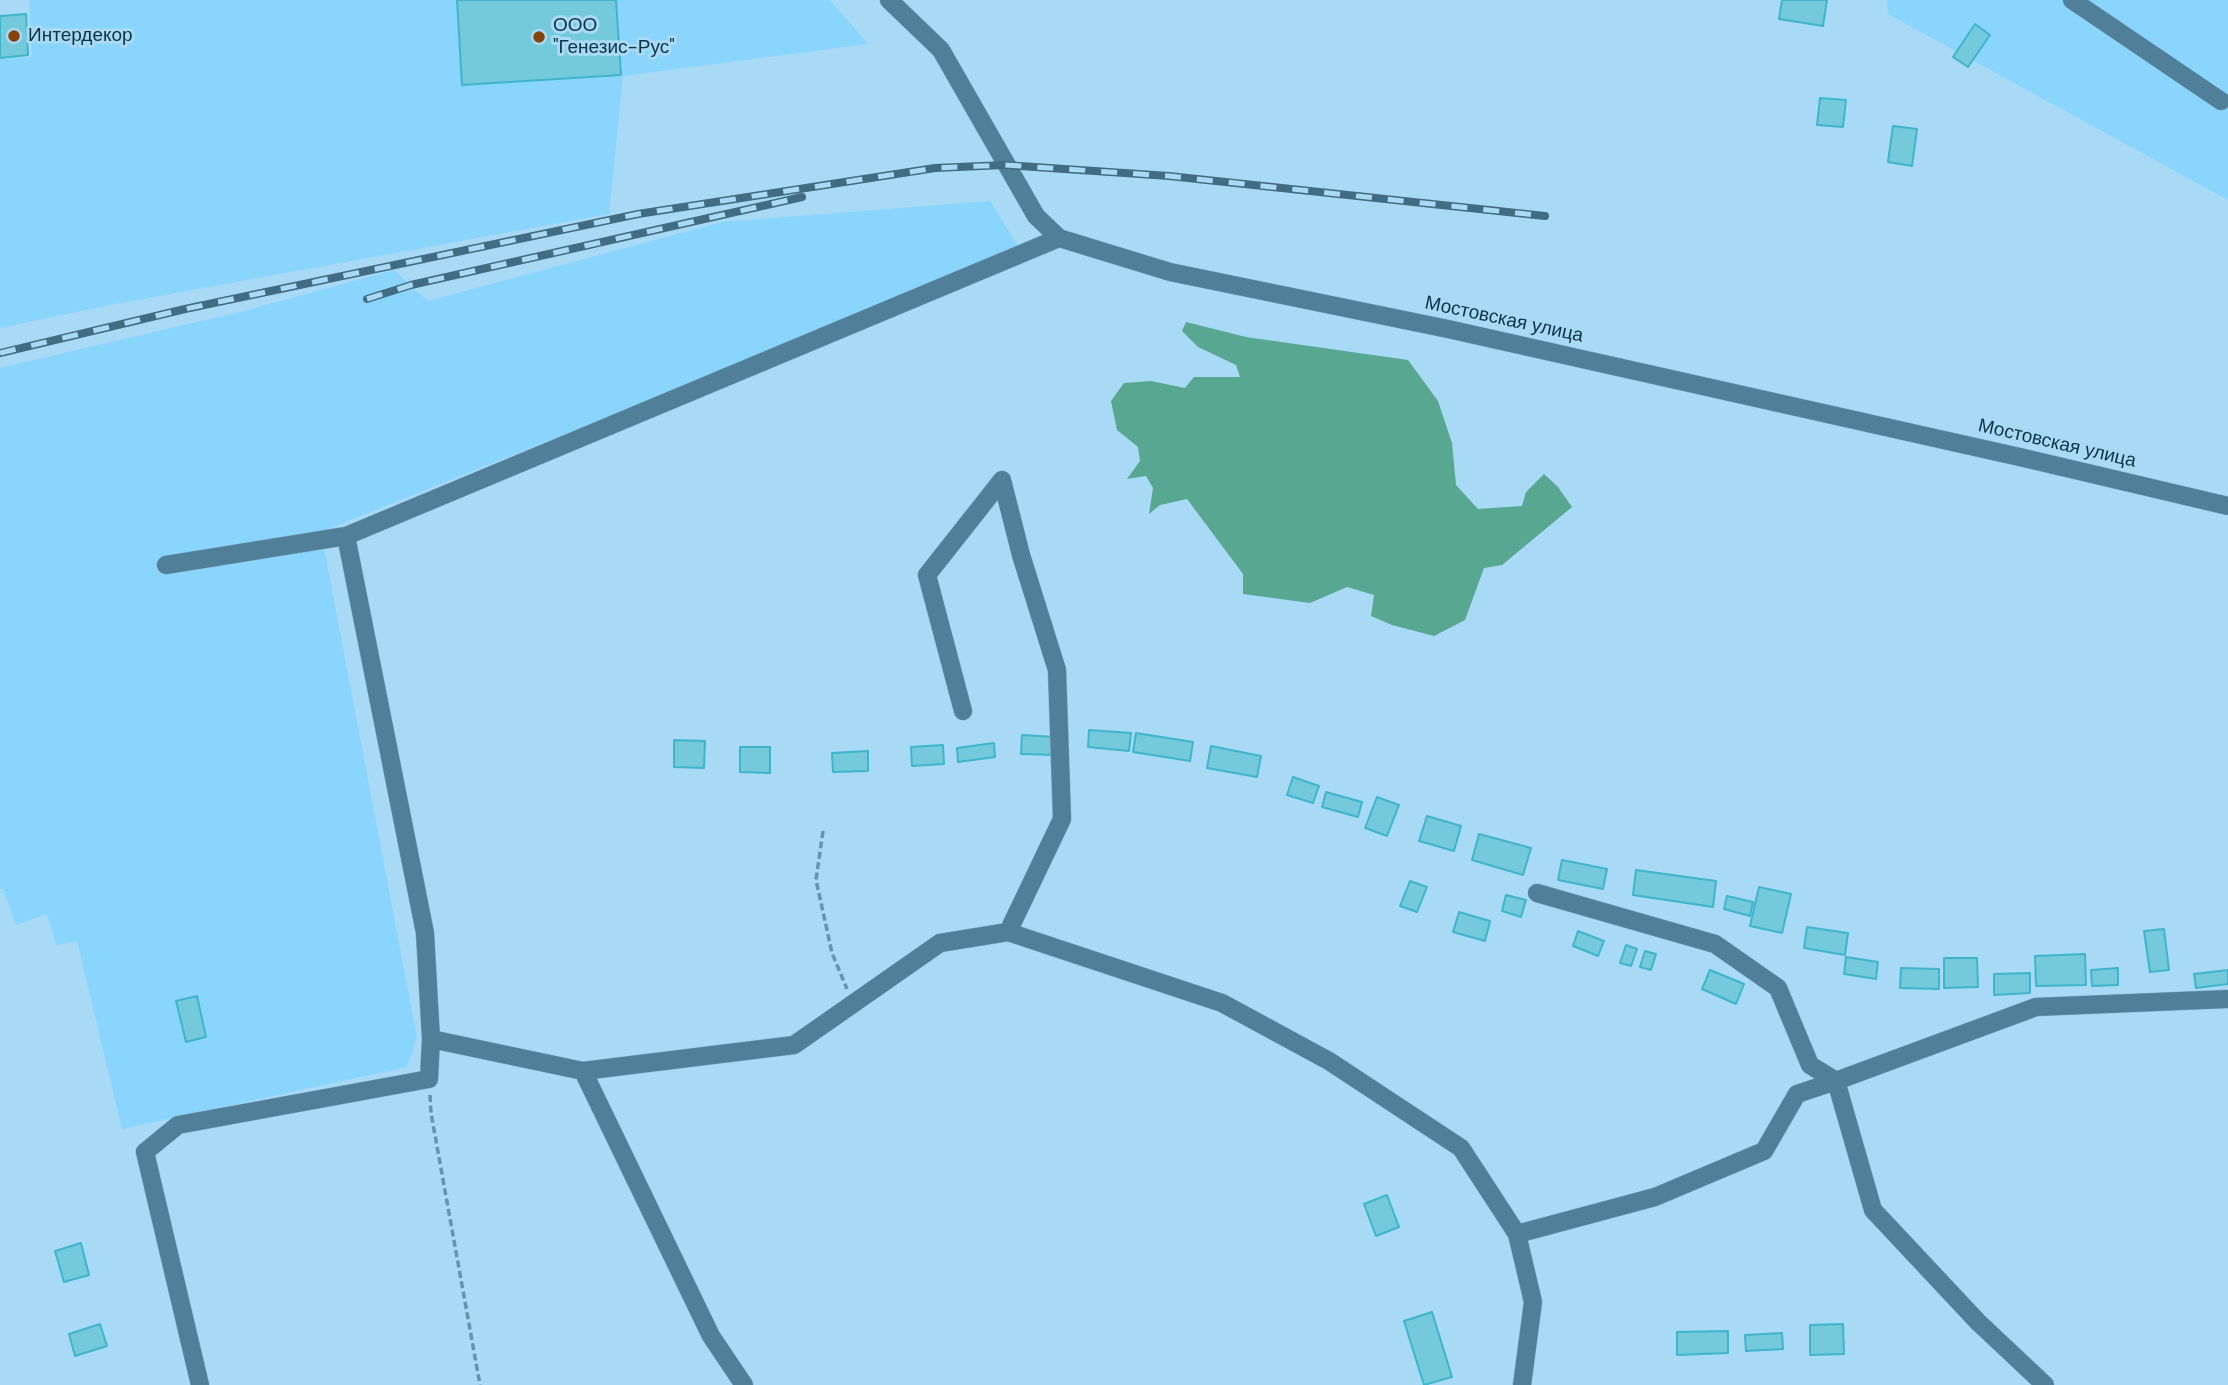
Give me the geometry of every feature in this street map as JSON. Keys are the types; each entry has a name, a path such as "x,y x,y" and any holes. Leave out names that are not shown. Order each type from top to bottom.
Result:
{"street":[{"name":"Мостовская улица","path":"889,0 941,50 1036,216 1059,238 1170,272 1461,332 2228,506"},
{"path":"2071,0 2221,101"},
{"path":"166,565 346,536 1059,238"},
{"path":"963,710 927,575 1002,480 1021,555 1057,670 1062,819 1008,932"},
{"path":"200,1385 145,1152 178,1125 429,1079 431,1039 425,933 346,536"},
{"path":"1537,893 1715,944 1778,988 1810,1065 1836,1082 1873,1210 1978,1322 2045,1385"},
{"path":"431,1039 583,1071 794,1045 940,943 1008,932 1222,1003 1329,1061 1461,1148 1517,1234 1533,1302 1522,1385"},
{"path":"1517,1234 1655,1197 1764,1151 1797,1094 2036,1007 2228,999"},
{"path":"583,1071 711,1336 744,1385"}],"path":[{"path":"823,831 816,880 832,953 853,1004"},
{"path":"429,1079 431,1113 480,1385"}],"shaded area":[{"path":"29,0 830,0 868,44 623,76 609,214 110,305 0,328 0,59 32,57"},
{"path":"1887,0 2228,0 2228,200 1888,14"},
{"path":"990,201 1021,251 321,532 417,1038 407,1067 122,1129 77,941 56,945 47,914 16,925 3,889 0,889 0,368 240,312 394,270 428,301 722,222"},
{"path":"1186,322 1246,337 1408,360 1438,401 1452,443 1456,485 1478,509 1522,506 1526,492 1544,474 1558,487 1572,507 1502,565 1484,568 1465,620 1434,636 1392,625 1371,616 1374,595 1347,587 1310,603 1243,594 1243,574 1187,499 1160,505 1149,514 1153,488 1146,476 1127,479 1140,461 1138,447 1117,430 1111,401 1124,383 1151,381 1185,388 1194,377 1240,377 1236,365 1198,347 1182,331"}],"building":[{"name":"ООО \"Генезис-Рус\"","path":"457,0 616,0 621,75 462,85"},
{"path":"1782,0 1827,0 1823,26 1779,19"},
{"name":"Интердекор","path":"26,14 28,55 0,58 0,16"},
{"path":"1975,24 1990,35 1968,67 1953,57"},
{"path":"1820,98 1846,100 1843,127 1817,125"},
{"path":"1893,126 1917,129 1912,166 1888,162"},
{"path":"1089,730 1131,733 1129,751 1088,747"},
{"path":"1136,733 1193,742 1190,761 1133,752"},
{"path":"1022,735 1055,737 1054,755 1021,754"},
{"path":"674,740 705,741 704,768 674,767"},
{"path":"994,743 995,757 958,762 957,748"},
{"path":"943,745 944,764 912,766 911,747"},
{"path":"1211,746 1261,756 1257,777 1207,768"},
{"path":"740,747 770,747 770,773 740,772"},
{"path":"868,751 868,771 833,772 832,753"},
{"path":"1293,777 1319,786 1313,803 1287,795"},
{"path":"1326,792 1362,802 1358,817 1322,807"},
{"path":"1377,797 1399,805 1387,836 1365,828"},
{"path":"1427,816 1461,826 1454,851 1419,841"},
{"path":"1479,834 1531,848 1523,875 1472,860"},
{"path":"1562,860 1607,869 1603,889 1558,880"},
{"path":"1636,870 1716,881 1713,907 1633,895"},
{"path":"1410,881 1427,887 1417,912 1400,906"},
{"path":"1759,887 1791,894 1782,933 1750,926"},
{"path":"1506,895 1526,900 1521,917 1502,911"},
{"path":"1727,896 1753,902 1750,916 1724,909"},
{"path":"1459,912 1490,921 1485,941 1453,932"},
{"path":"1807,927 1848,933 1845,955 1804,948"},
{"path":"2164,929 2169,970 2150,972 2144,931"},
{"path":"1578,931 1604,941 1598,956 1573,946"},
{"path":"1626,945 1637,949 1631,966 1620,963"},
{"path":"1645,951 1656,954 1651,970 1640,967"},
{"path":"2085,954 2086,985 2036,986 2035,956"},
{"path":"1846,957 1878,962 1876,979 1844,974"},
{"path":"1944,958 1977,958 1978,987 1944,988"},
{"path":"1901,968 1939,969 1939,989 1900,988"},
{"path":"2118,968 2118,985 2092,986 2091,970"},
{"path":"1710,970 1744,984 1736,1004 1702,989"},
{"path":"2228,970 2228,984 2196,988 2194,974"},
{"path":"2030,973 2030,993 1994,995 1994,974"},
{"path":"197,996 206,1037 186,1042 176,1001"},
{"path":"1387,1195 1399,1227 1376,1236 1364,1204"},
{"path":"81,1243 89,1275 64,1282 55,1251"},
{"path":"1432,1312 1452,1377 1424,1385 1404,1321"},
{"path":"100,1324 107,1346 75,1356 69,1334"},
{"path":"1843,1324 1844,1354 1810,1355 1810,1325"},
{"path":"1728,1331 1728,1353 1677,1355 1677,1332"},
{"path":"1782,1333 1783,1349 1746,1351 1745,1335"}],"railway":[{"path":"0,353 185,309 638,214 935,168 1005,165 1169,176 1545,216"},
{"path":"367,299 411,285 802,197"}],"place":[{"name":"Интердекор","path":"14,36"},
{"name":"ООО \"Генезис-Рус\"","path":"539,37"}]}
